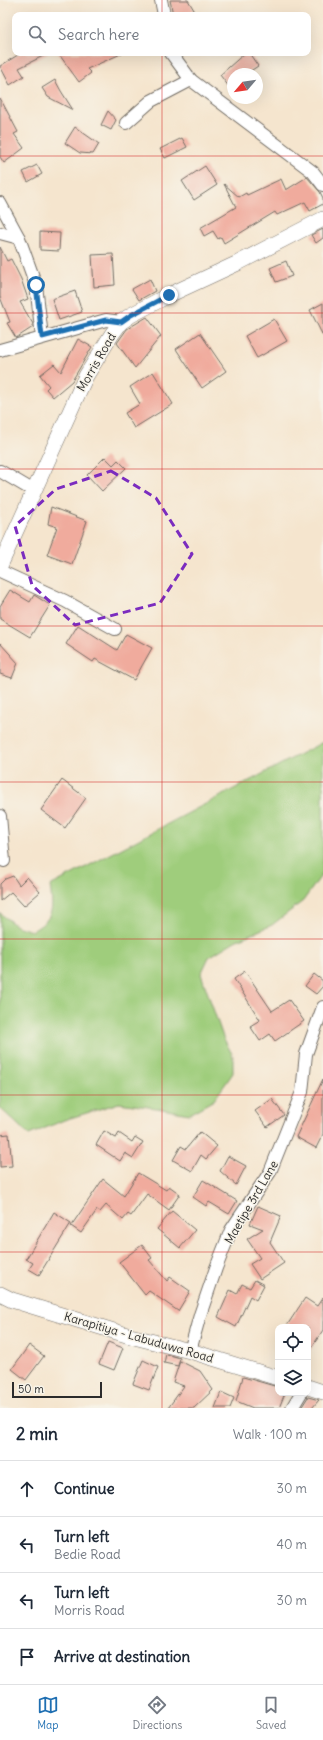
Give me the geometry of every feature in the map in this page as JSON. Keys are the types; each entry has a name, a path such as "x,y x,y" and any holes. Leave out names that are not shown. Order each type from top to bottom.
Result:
{"main road":[{"name":"Morris Road","path":"0,566 86,376 121,322 169,295 238,263 323,219"},
{"name":"Karapitiya - Labuduwa Road","path":"0,1294 12,1300 93,1325 190,1351 275,1377"},
{"path":"311,1388 323,1392"}],"street":[{"path":"161,0 163,12"},
{"path":"174,56 191,80 313,172 323,184"},
{"path":"126,123 151,101 191,80"},
{"path":"0,203 19,238 36,285 42,337"},
{"path":"0,234 19,238"},
{"path":"0,350 106,320 121,322"},
{"path":"0,471 34,491"},
{"path":"0,571 65,601 115,629"},
{"path":"0,816 4,861"},
{"name":"Maetipe 3rd Lane","path":"190,1351 200,1315 231,1230 270,1172 302,1092 306,1054 323,1007"},
{"path":"292,1408 299,1396"}],"highlighted area":[{"path":"111,471 156,498 192,554 160,603 75,625 32,585 15,526 56,489"}],"green space":[{"path":"323,742 323,873 303,901 272,925 235,941 209,957 201,974 223,1037 233,1056 233,1073 214,1100 189,1114 119,1103 64,1120 29,1135 0,1108 0,913 16,926 32,931 45,922 51,912 52,901 50,886"}],"building":[{"path":"170,0 188,0 194,10 190,12 172,12"},
{"path":"16,56 43,56 19,68 24,76 10,85 0,66"},
{"path":"60,56 116,56 87,69 91,73 79,82"},
{"path":"242,56 251,56 258,66 255,68 228,68"},
{"path":"227,69 227,84 220,75"},
{"path":"55,80 73,110 48,97 42,88"},
{"path":"0,98 18,132 14,134 24,148 4,163 0,157"},
{"path":"108,111 116,120 111,130 101,125"},
{"path":"75,127 99,144 93,154 80,153 65,143"},
{"path":"182,138 187,147 165,158 160,149"},
{"path":"37,165 42,174 28,182 23,172"},
{"path":"205,166 217,185 194,200 182,181"},
{"path":"307,177 320,192 323,198 323,204 310,211 305,202 277,215 275,212 224,243 221,237 218,239 213,231 204,236 200,228 236,207 224,184 239,197 246,193 247,195 281,179 286,190"},
{"path":"323,229 323,238 316,243 311,235"},
{"path":"40,232 60,233 59,251 40,250"},
{"path":"0,247 7,261 11,259 21,279 28,299 20,302 33,324 33,327 16,338 7,323 10,322 0,297"},
{"path":"113,254 115,285 94,287 92,255"},
{"path":"286,261 292,276 276,282 270,268"},
{"path":"150,279 155,291 139,300 132,289"},
{"path":"75,291 82,312 59,320 52,299"},
{"path":"323,303 323,336 310,310"},
{"path":"147,317 161,336 135,368 117,343 127,329"},
{"path":"274,319 287,341 257,358 245,336"},
{"path":"200,333 226,371 202,388 176,349"},
{"path":"78,339 92,347 72,381 53,397 46,389 49,386 40,375 54,364 61,372"},
{"path":"153,372 173,404 134,428 125,413 140,404 130,387"},
{"path":"105,457 113,465 118,460 126,468 102,491 87,475"},
{"path":"51,507 87,521 72,564 47,555 57,527 48,524"},
{"path":"10,590 30,602 34,595 50,605 30,637 0,619 0,606"},
{"path":"78,625 117,650 126,634 152,648 134,680 95,659 93,662 66,644"},
{"path":"0,643 18,663 12,678 0,674"},
{"path":"62,780 86,798 65,828 41,810"},
{"path":"13,876 19,885 27,877 40,892 24,906 11,892 0,901 0,884 5,879"},
{"path":"245,971 272,1011 289,1000 304,1021 275,1041 270,1034 260,1041 250,1026 260,1020 234,979"},
{"path":"314,974 323,981 323,986 316,994 305,986"},
{"path":"323,1079 323,1134 316,1148 296,1137"},
{"path":"272,1099 284,1115 267,1127 255,1111"},
{"path":"104,1131 116,1138 119,1133 132,1142 135,1137 143,1142 133,1158 125,1153 120,1161 96,1145"},
{"path":"200,1132 217,1146 206,1159 201,1155 192,1171 173,1160 181,1146 186,1149"},
{"path":"9,1134 12,1166 0,1167 0,1135"},
{"path":"228,1156 246,1166 236,1185 220,1171"},
{"path":"138,1173 166,1190 169,1186 180,1194 169,1210 147,1194 131,1216 128,1214 123,1220 106,1205 100,1212 97,1210 81,1233 71,1226 103,1179 124,1196"},
{"path":"203,1180 237,1201 229,1214 209,1202 206,1206 193,1197"},
{"path":"258,1206 281,1216 270,1242 284,1263 260,1279 250,1264 260,1258 247,1239 263,1229 250,1224"},
{"path":"172,1211 195,1230 180,1248 157,1229"},
{"path":"54,1212 71,1223 39,1275 29,1269 33,1263 26,1259"},
{"path":"142,1245 152,1258 149,1260 167,1281 170,1277 190,1291 178,1311 149,1291 145,1295 119,1262"},
{"path":"255,1280 264,1285 256,1300 250,1296 236,1327 218,1317 230,1290 237,1294 242,1284 250,1288"},
{"path":"323,1297 323,1330 311,1348 311,1324 288,1324 305,1298 317,1306"},
{"path":"108,1342 123,1348 114,1370 99,1364"},
{"path":"29,1345 44,1356 26,1380 12,1369"},
{"path":"166,1354 180,1358 178,1366 164,1363"},
{"path":"143,1360 158,1367 149,1390 133,1384"},
{"path":"180,1361 200,1371 213,1390 194,1408 168,1408 184,1386 173,1382"},
{"path":"243,1377 275,1386 275,1396 284,1396 279,1408 253,1408 236,1401"},
{"path":"221,1392 234,1398 230,1408 215,1408"},
{"path":"308,1397 319,1400 312,1408 301,1408"}],"route":[{"path":"36,285 42,337 106,320 121,322 169,295"}]}
